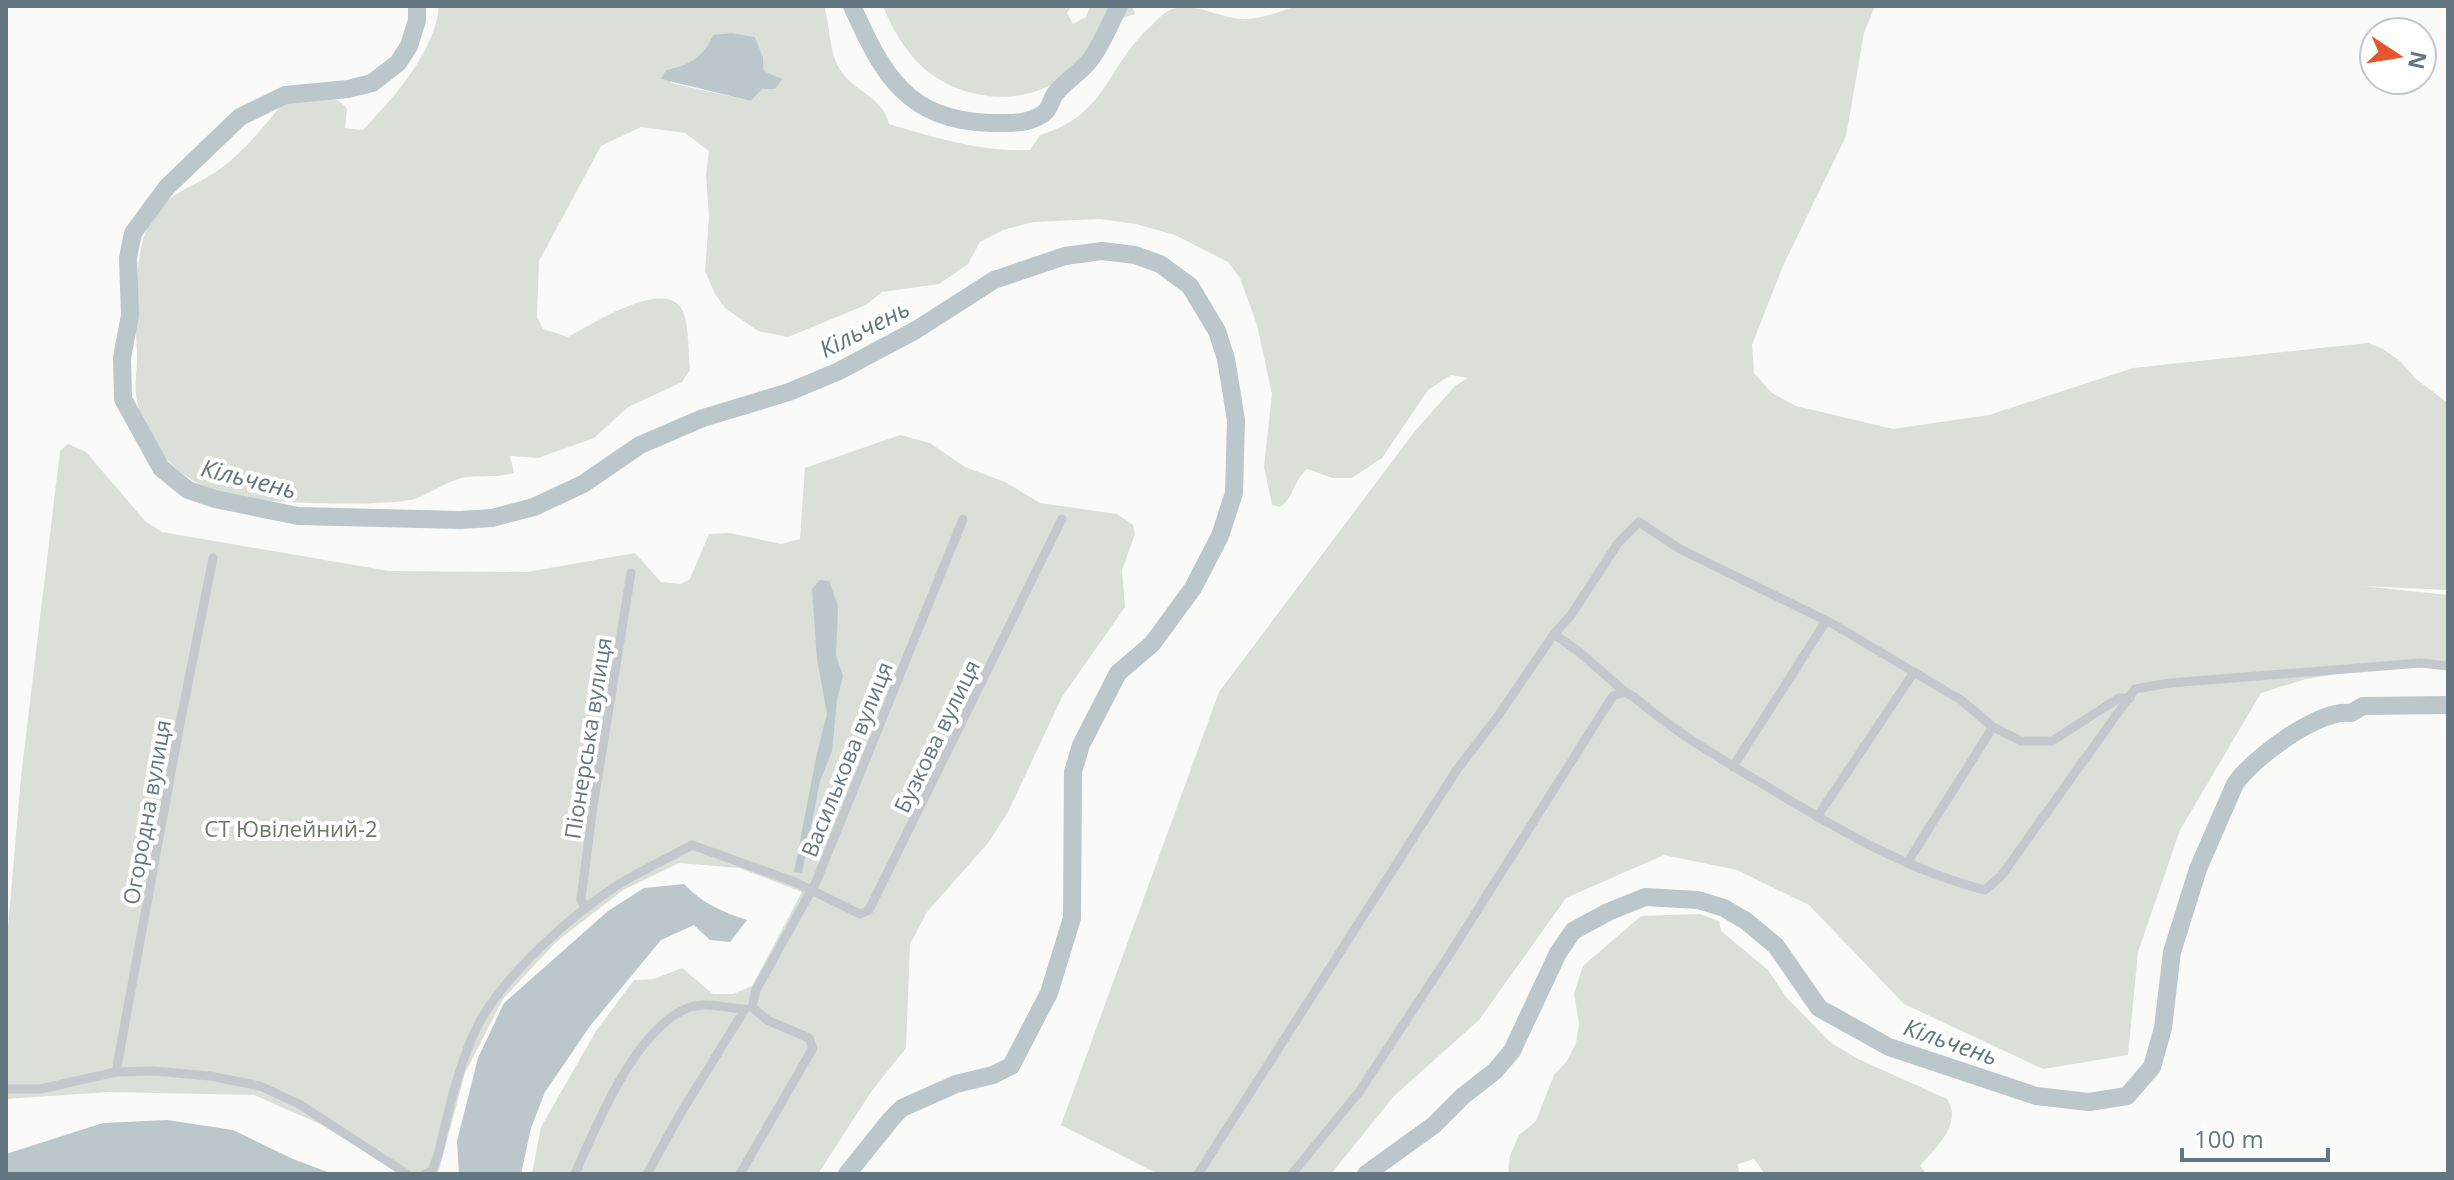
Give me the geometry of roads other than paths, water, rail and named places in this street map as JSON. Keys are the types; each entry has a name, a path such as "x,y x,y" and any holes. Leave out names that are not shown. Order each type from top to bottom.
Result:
{"street":[{"name":"Василькова вулиця","path":"647,1174 748,1008 811,890 963,519"},
{"name":"Бузкова вулиця","path":"811,890 860,914 869,910 1062,519"},
{"path":"1198,1174 1456,771 1554,634 1571,615 1618,543 1639,522 1680,549 1826,621 1961,700 1993,727 2021,741 2052,741 2119,698 2130,698"},
{"name":"Огородна вулиця","path":"116,1072 213,558"},
{"name":"Піонерська вулиця","path":"585,909 581,899 593,806 631,573"},
{"path":"1733,767 1826,621"},
{"path":"1554,634 1625,692 1708,753 1847,835 1945,880 1985,890 2001,876 2135,689 2170,683 2421,663 2448,666"},
{"path":"1817,817 1914,672"},
{"path":"1292,1174 1359,1092 1609,702 1613,696 1625,692"},
{"path":"1907,863 1993,727"},
{"path":"425,1174 432,1171 438,1155 464,1062 478,1025 506,983 585,909 622,882 692,845 811,890"},
{"path":"575,1174 605,1108 648,1037 689,1007 707,1006 748,1008 809,1038 813,1048 740,1174"},
{"path":"6,1089 40,1089 116,1072 210,1076 260,1086 299,1104 407,1174"}],"waterway":[{"name":"Кільчень","path":"417,6 417,20 409,46 398,63 372,83 348,89 285,95 240,117 167,187 133,233 128,258 130,315 122,358 123,399 161,468 188,490 215,499 298,516 460,520 492,518 534,507 583,484 640,445 703,418 789,392 839,371 916,330 994,280 1065,256 1102,251 1135,255 1160,264 1190,286 1217,331 1226,359 1236,420 1234,493 1220,536 1193,588 1152,644 1118,673 1081,745 1073,772 1072,918 1049,993 1011,1066 993,1075 956,1084 902,1108 847,1174"},
{"name":"Кільчень","path":"852,6 887,73 918,103 962,120 990,123 1017,123 1037,118 1046,112 1055,94 1094,54 1119,6"},
{"name":"Кільчень","path":"1366,1174 1434,1125 1463,1096 1495,1071 1512,1051 1558,953 1573,931 1645,897 1698,900 1724,908 1746,921 1776,946 1819,1008 1889,1047 2036,1096 2089,1102 2127,1096 2152,1067 2163,1028 2172,952 2198,869 2235,784 2271,749 2322,718 2351,713 2363,706 2448,705"}],"park label":[{"name":"СT Ювілейний-2","path":"291,828"}]}
